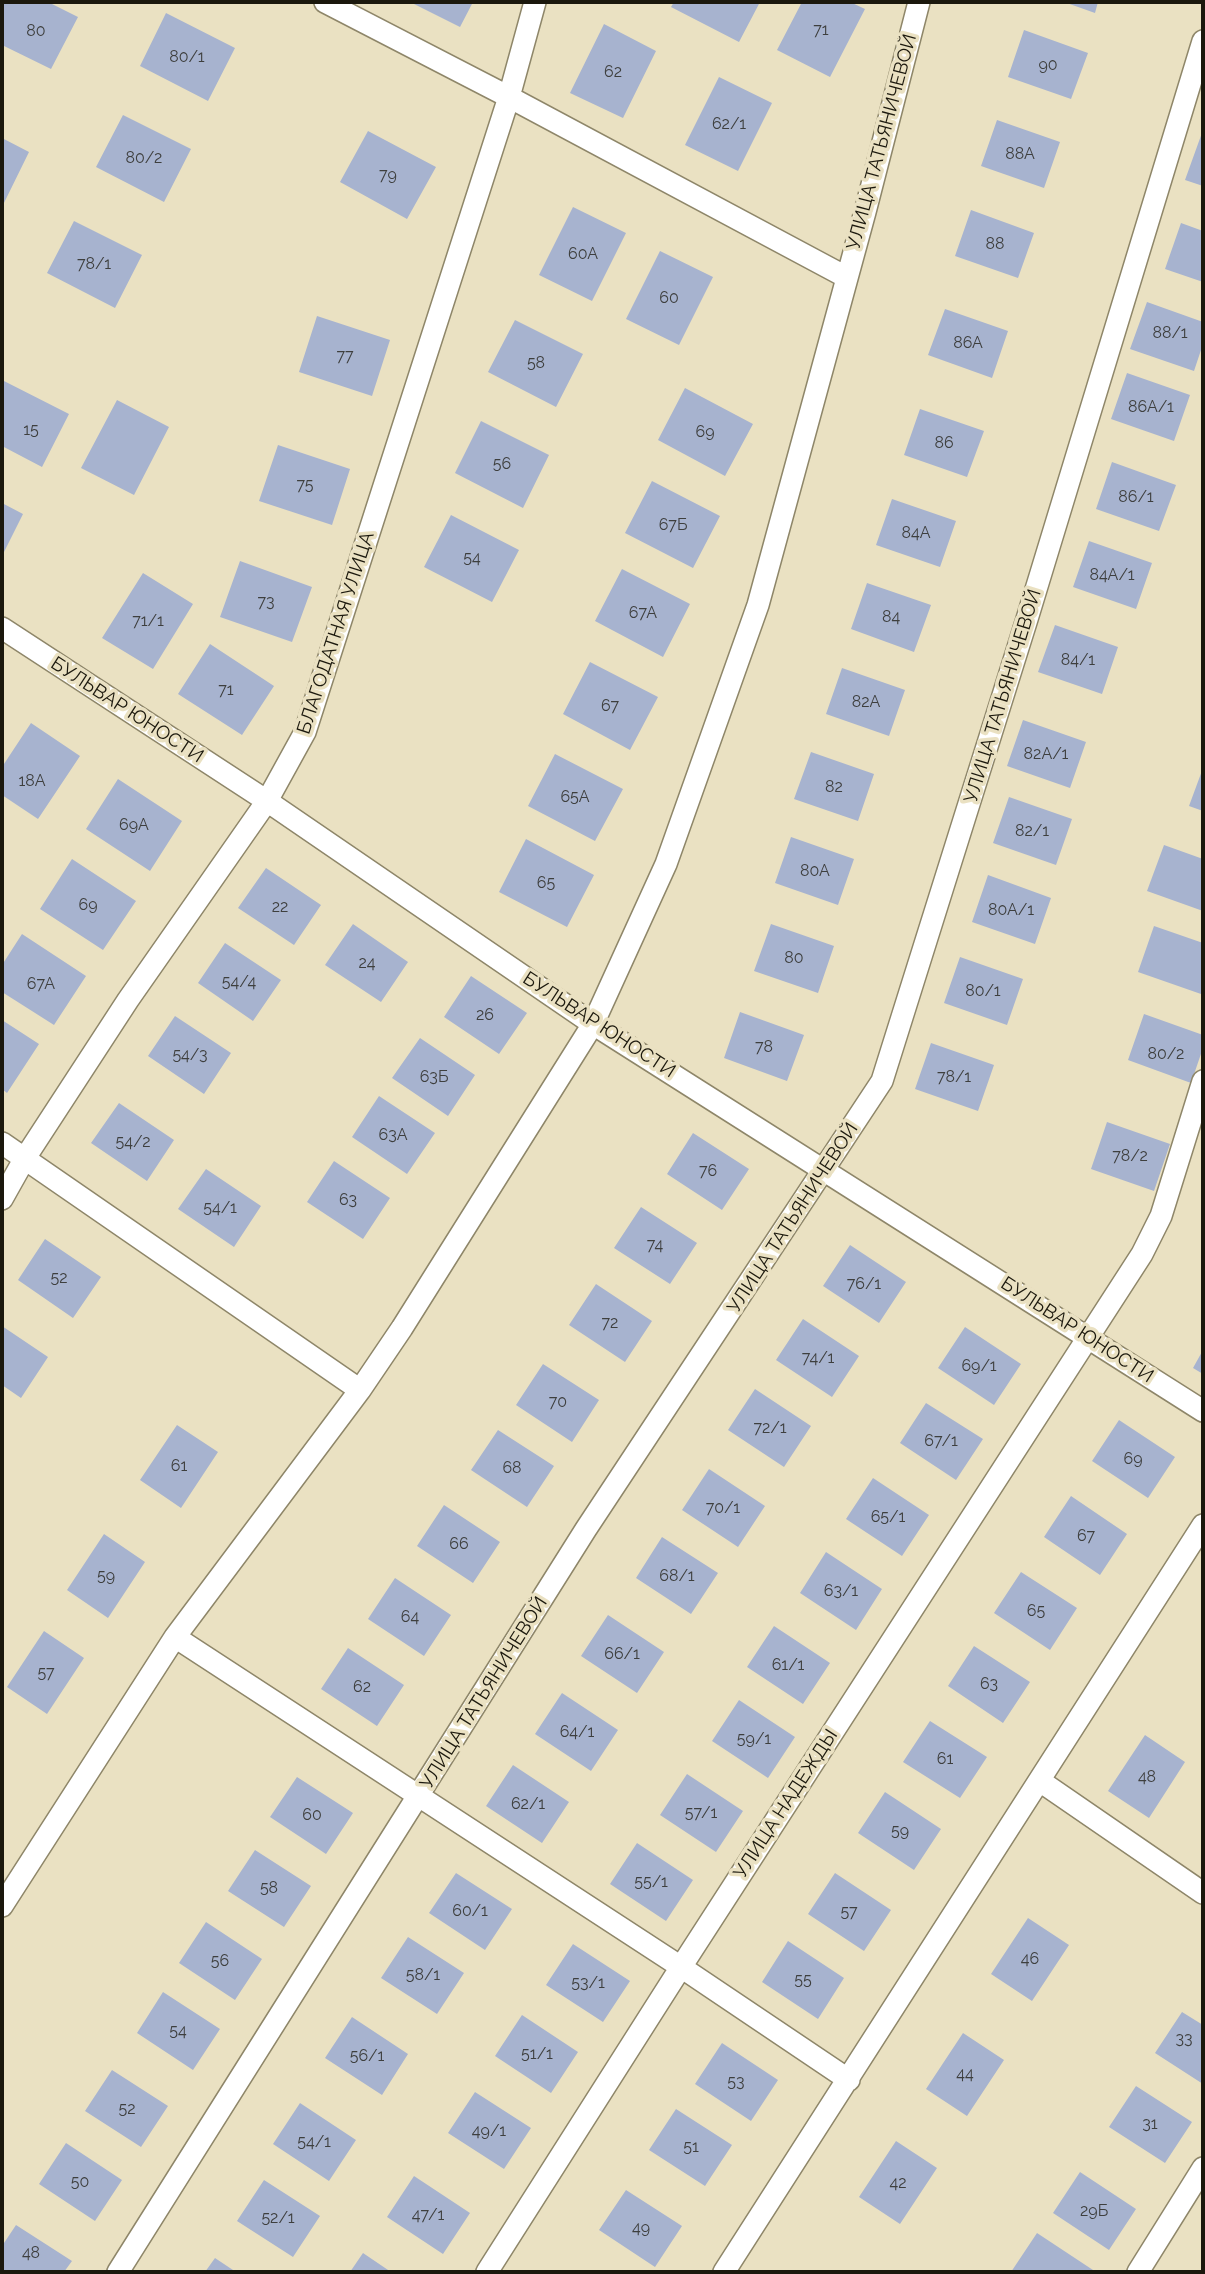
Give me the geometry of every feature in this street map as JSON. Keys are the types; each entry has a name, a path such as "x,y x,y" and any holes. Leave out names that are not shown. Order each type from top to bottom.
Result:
{"street":[{"path":"325,2 846,277"},
{"name":"БЛАГОДАТНАЯ УЛИЦА","path":"2,1199 25,1158 128,1000 267,802 305,732 509,97 535,2"},
{"name":"УЛИЦА ТАТЬЯНИЧЕВОЙ","path":"2,1905 175,1637 360,1390 449,1255 593,1024 666,864 758,605 919,2"},
{"name":"УЛИЦА ТАТЬЯНИЧЕВОЙ","path":"118,2272 586,1529 882,1082 1027,619 1203,41"},
{"name":"БУЛЬВАР ЮНОСТИ","path":"2,628 267,802 593,1024 1203,1411"},
{"path":"1088,1337 1142,1254 1161,1216 1203,1081"},
{"path":"2,1143 360,1390"},
{"name":"УЛИЦА НАДЕЖДЫ","path":"487,2272 1088,1337"},
{"path":"724,2272 1203,1525"},
{"path":"175,1637 681,1967 849,2080"},
{"path":"1040,1781 1203,1893"},
{"path":"1138,2272 1203,2168"}],"building":[{"path":"2,2 48,2 78,17 51,69 2,45"},
{"path":"410,2 473,2 460,27"},
{"path":"674,2 760,2 739,42 671,7"},
{"path":"802,2 850,2 865,9 830,77 777,50"},
{"path":"1064,2 1098,2 1095,13"},
{"path":"166,13 235,48 208,101 140,66"},
{"path":"604,24 656,51 623,118 570,93"},
{"path":"1024,30 1088,53 1071,99 1008,77"},
{"path":"719,77 772,103 738,171 685,145"},
{"path":"123,115 191,149 164,202 96,167"},
{"path":"997,120 1060,142 1044,188 981,166"},
{"path":"1203,130 1203,186 1185,180"},
{"path":"368,131 436,167 407,219 340,182"},
{"path":"2,138 29,152 2,207"},
{"path":"573,207 626,233 592,301 539,275"},
{"path":"971,210 1034,233 1018,278 955,256"},
{"path":"74,221 142,255 115,308 47,273"},
{"path":"1181,223 1203,231 1203,282 1165,269"},
{"path":"660,251 713,277 679,345 626,319"},
{"path":"1147,302 1203,322 1203,344 1194,371 1130,349"},
{"path":"945,309 1008,331 992,378 928,355"},
{"path":"317,316 390,340 372,396 299,372"},
{"path":"515,320 583,354 556,407 488,372"},
{"path":"1127,373 1190,395 1174,441 1111,419"},
{"path":"2,380 69,414 42,467 2,446"},
{"path":"685,388 753,424 725,476 658,440"},
{"path":"117,400 169,427 134,495 81,468"},
{"path":"920,409 984,431 967,477 904,455"},
{"path":"481,421 549,455 523,508 455,473"},
{"path":"278,445 350,469 332,525 259,501"},
{"path":"1112,462 1176,485 1159,531 1096,509"},
{"path":"652,481 720,516 693,568 625,533"},
{"path":"892,499 956,521 940,567 876,545"},
{"path":"2,503 23,514 2,556"},
{"path":"451,515 519,550 492,602 424,567"},
{"path":"1089,541 1152,563 1136,609 1073,587"},
{"path":"240,561 312,587 292,642 220,617"},
{"path":"622,569 690,604 663,657 595,621"},
{"path":"143,573 193,604 153,669 102,638"},
{"path":"867,583 931,605 914,652 851,629"},
{"path":"1055,625 1118,647 1102,694 1038,672"},
{"path":"210,644 274,686 242,735 178,694"},
{"path":"590,662 658,697 630,750 563,714"},
{"path":"842,668 905,690 889,736 826,714"},
{"path":"1023,720 1086,742 1070,788 1007,766"},
{"path":"31,723 80,756 38,819 2,795 2,767"},
{"path":"811,752 874,774 858,821 794,799"},
{"path":"555,754 623,789 595,841 528,806"},
{"path":"1203,768 1203,811 1189,806"},
{"path":"118,779 182,821 150,871 86,829"},
{"path":"1009,797 1072,819 1056,865 993,843"},
{"path":"791,837 854,859 838,905 775,883"},
{"path":"526,839 594,875 567,927 499,892"},
{"path":"1164,845 1203,859 1203,911 1147,891"},
{"path":"72,859 136,901 103,950 40,909"},
{"path":"266,868 321,905 294,945 238,908"},
{"path":"988,875 1051,898 1035,944 972,922"},
{"path":"353,924 408,962 381,1002 325,965"},
{"path":"771,924 834,946 818,993 754,971"},
{"path":"1154,926 1203,943 1201,994 1138,972"},
{"path":"22,934 86,976 54,1025 2,992 2,965"},
{"path":"225,943 281,980 253,1021 198,983"},
{"path":"960,957 1023,979 1007,1025 944,1003"},
{"path":"471,976 527,1013 499,1054 444,1017"},
{"path":"740,1012 804,1035 787,1081 724,1058"},
{"path":"1144,1014 1203,1035 1203,1048 1191,1083 1128,1060"},
{"path":"175,1016 231,1053 204,1094 148,1056"},
{"path":"2,1020 39,1044 7,1093 2,1089"},
{"path":"420,1038 475,1075 448,1116 392,1078"},
{"path":"931,1043 994,1065 978,1111 915,1089"},
{"path":"379,1096 435,1133 407,1174 352,1137"},
{"path":"119,1103 174,1140 147,1181 91,1143"},
{"path":"1107,1122 1170,1144 1154,1191 1091,1169"},
{"path":"693,1133 749,1169 722,1210 667,1174"},
{"path":"334,1161 390,1198 363,1239 307,1202"},
{"path":"206,1169 261,1206 234,1247 178,1209"},
{"path":"641,1207 697,1243 670,1284 614,1248"},
{"path":"45,1239 101,1277 73,1318 18,1280"},
{"path":"850,1245 906,1282 879,1323 823,1286"},
{"path":"596,1284 652,1321 625,1362 569,1325"},
{"path":"803,1319 859,1356 832,1397 776,1360"},
{"path":"2,1326 48,1357 21,1398 2,1385"},
{"path":"965,1327 1021,1364 994,1405 938,1368"},
{"path":"1203,1350 1203,1374 1193,1368"},
{"path":"543,1364 599,1400 572,1442 516,1405"},
{"path":"755,1389 811,1426 784,1467 728,1430"},
{"path":"926,1403 983,1439 956,1480 900,1443"},
{"path":"1119,1420 1175,1457 1148,1498 1092,1461"},
{"path":"177,1425 218,1452 181,1508 140,1480"},
{"path":"498,1430 554,1466 527,1507 471,1470"},
{"path":"709,1469 765,1506 738,1547 682,1510"},
{"path":"873,1478 929,1515 902,1556 846,1519"},
{"path":"1071,1496 1127,1534 1100,1575 1044,1537"},
{"path":"444,1505 500,1542 473,1583 417,1546"},
{"path":"104,1534 145,1562 108,1618 67,1590"},
{"path":"662,1537 718,1573 691,1614 636,1578"},
{"path":"826,1552 882,1589 856,1630 800,1593"},
{"path":"1021,1572 1077,1608 1050,1650 994,1613"},
{"path":"395,1578 451,1615 424,1656 368,1619"},
{"path":"608,1615 664,1652 637,1693 581,1656"},
{"path":"774,1626 830,1663 803,1704 747,1667"},
{"path":"44,1631 84,1658 47,1714 7,1687"},
{"path":"974,1646 1030,1682 1003,1723 948,1686"},
{"path":"348,1648 404,1685 377,1726 321,1689"},
{"path":"562,1693 618,1730 591,1771 535,1734"},
{"path":"739,1700 795,1737 768,1778 712,1741"},
{"path":"930,1721 987,1757 960,1798 903,1762"},
{"path":"1145,1735 1185,1762 1149,1818 1108,1791"},
{"path":"513,1765 569,1802 542,1843 486,1806"},
{"path":"687,1774 743,1811 716,1852 660,1815"},
{"path":"297,1777 353,1813 326,1854 270,1817"},
{"path":"885,1792 941,1829 914,1870 858,1833"},
{"path":"637,1843 693,1880 666,1921 610,1884"},
{"path":"255,1850 311,1886 284,1927 228,1891"},
{"path":"456,1873 512,1909 485,1950 429,1913"},
{"path":"835,1873 891,1910 864,1951 808,1914"},
{"path":"1028,1918 1069,1945 1032,2001 991,1974"},
{"path":"206,1922 262,1959 235,2000 179,1963"},
{"path":"408,1937 464,1973 437,2014 381,1978"},
{"path":"788,1941 844,1978 818,2019 762,1982"},
{"path":"573,1944 630,1981 603,2022 546,1985"},
{"path":"163,1992 220,2029 193,2070 137,2033"},
{"path":"1182,2012 1203,2025 1203,2084 1155,2053"},
{"path":"522,2015 578,2052 551,2093 495,2056"},
{"path":"352,2017 408,2054 382,2095 325,2058"},
{"path":"963,2033 1004,2060 967,2116 926,2089"},
{"path":"722,2043 778,2080 751,2121 695,2084"},
{"path":"112,2070 168,2106 141,2147 85,2111"},
{"path":"1136,2086 1192,2122 1165,2163 1109,2127"},
{"path":"475,2092 531,2128 504,2169 448,2133"},
{"path":"300,2103 356,2140 329,2181 273,2144"},
{"path":"676,2109 732,2145 705,2186 649,2150"},
{"path":"896,2141 937,2168 900,2224 859,2197"},
{"path":"66,2143 122,2180 95,2221 39,2184"},
{"path":"1080,2172 1136,2209 1109,2250 1053,2213"},
{"path":"414,2176 470,2213 443,2254 387,2217"},
{"path":"264,2180 320,2216 293,2257 237,2221"},
{"path":"626,2190 682,2226 655,2267 599,2230"},
{"path":"16,2225 72,2261 64,2272 2,2272 2,2246"},
{"path":"1037,2233 1093,2270 1011,2272"},
{"path":"363,2253 391,2272 350,2272"},
{"path":"215,2258 236,2272 205,2272"}]}
